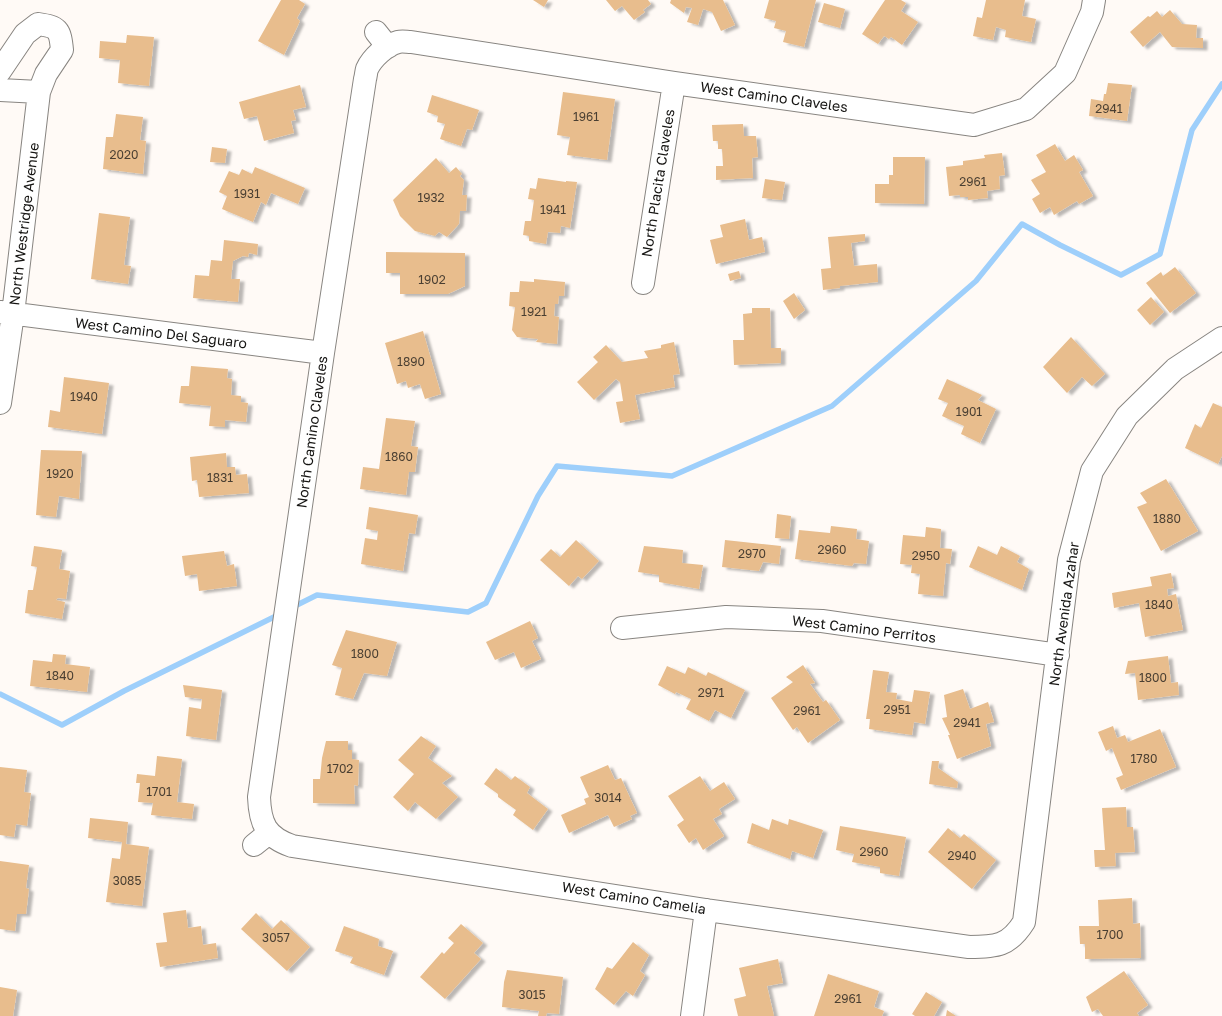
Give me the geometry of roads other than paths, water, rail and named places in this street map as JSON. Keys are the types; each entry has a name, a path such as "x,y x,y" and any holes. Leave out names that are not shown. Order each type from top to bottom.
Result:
{"street":[{"name":"West Camino Claveles","path":"385,41 411,42 674,83 974,125 1026,109 1065,73 1092,12 1094,0"},
{"name":"North Westridge Avenue","path":"0,71 25,34 38,24 52,26 61,35 62,50 46,74 39,92 6,313 0,403"},
{"name":"North Camino Claveles","path":"263,835 259,809 259,797 323,353 365,79 367,70 385,41"},
{"name":"North Placita Claveles","path":"643,283 674,83"},
{"path":"0,90 39,92"},
{"name":"West Camino Del Saguaro","path":"6,313 323,353"},
{"name":"North Avenida Azahar","path":"1012,942 1024,922 1069,560 1092,471 1127,416 1175,368 1222,338"},
{"name":"West Camino Perritos","path":"622,628 726,617 822,621 1058,654"},
{"name":"West Camino Camelia","path":"263,835 292,846 706,910 969,947 984,947 1012,942"},
{"path":"692,1016 706,910"}],"waterway":[{"path":"291,608 317,595 468,612 486,603 538,496 557,466 672,476 832,406 976,281 1022,224 1060,245 1121,275 1160,254 1192,130 1222,84"},
{"path":"0,694 62,725 124,691 280,614"}]}
